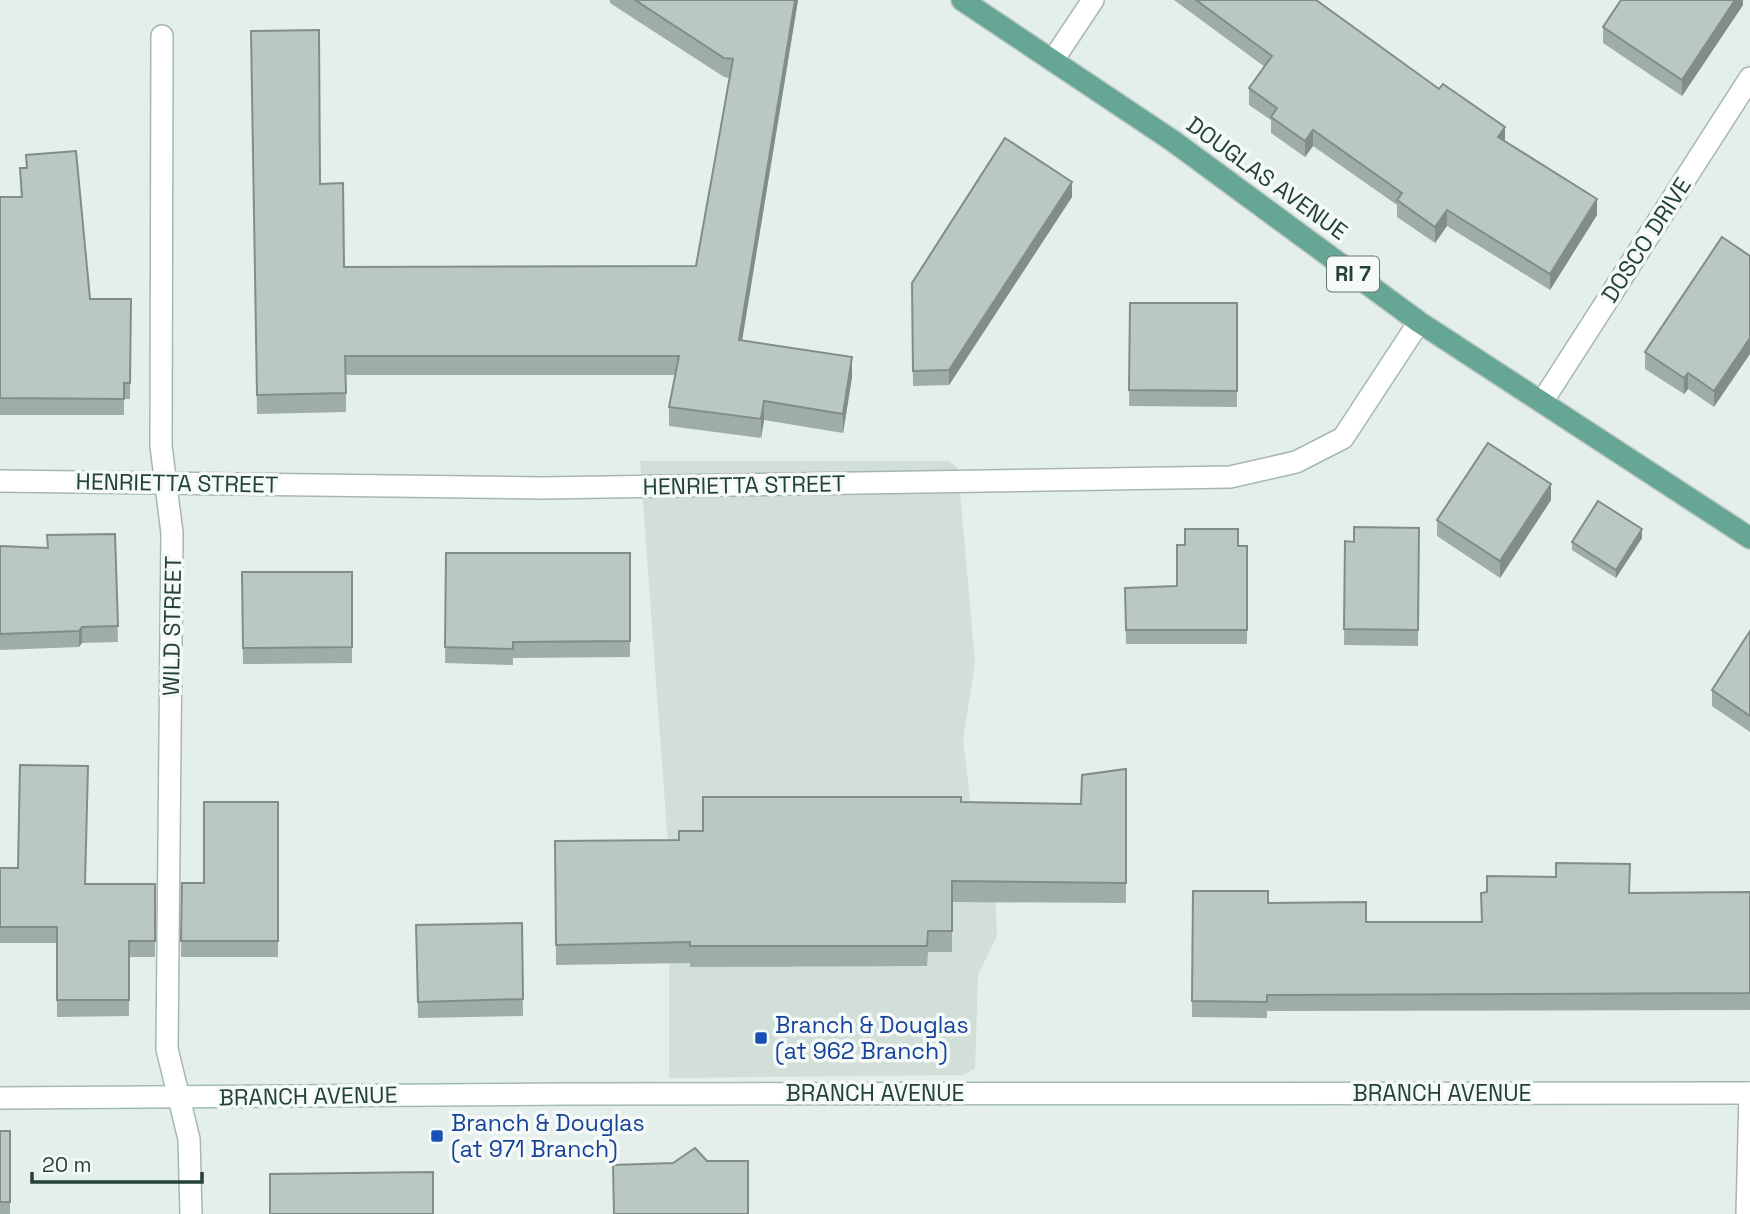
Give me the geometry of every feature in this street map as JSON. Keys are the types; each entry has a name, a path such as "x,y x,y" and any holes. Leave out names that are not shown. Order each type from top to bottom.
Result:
{"main road":[{"name":"DOUGLAS AVENUE","path":"962,0 1172,141 1419,323 1750,538"}],"street":[{"path":"1053,60 1093,0"},
{"name":"WILD STREET","path":"162,36 161,446 173,533 167,1049 189,1139 191,1214"},
{"name":"DOSCO DRIVE","path":"1542,402 1750,78"},
{"name":"HENRIETTA STREET","path":"0,481 544,488 1230,477 1296,462 1343,438 1419,323"},
{"path":"1747,1214 1750,1093"},
{"name":"BRANCH AVENUE","path":"0,1098 569,1094 1750,1093"}],"shaded area":[{"path":"640,461 949,461 958,468 975,663 963,740 971,806 992,827 997,936 978,975 975,1069 963,1075 669,1076 669,859"}],"building":[{"path":"635,0 795,0 739,340 852,357 843,414 764,401 761,419 669,407 679,356 345,356 346,393 257,395 251,31 319,30 320,184 343,183 344,267 696,266 733,59 724,58"},
{"path":"1196,0 1316,0 1439,89 1443,84 1505,127 1498,137 1597,199 1550,274 1447,210 1435,227 1397,200 1402,193 1313,130 1305,141 1271,117 1277,108 1249,88 1272,56"},
{"path":"1621,0 1735,0 1682,80 1603,27"},
{"path":"1005,138 1072,182 949,370 913,371 912,283"},
{"path":"76,151 90,299 131,299 130,383 124,383 124,399 0,398 0,197 22,197 20,168 27,168 26,155"},
{"path":"1722,237 1750,256 1750,338 1714,391 1688,373 1684,378 1645,352"},
{"path":"1130,303 1237,303 1237,391 1129,390"},
{"path":"1488,443 1551,484 1500,561 1437,520"},
{"path":"1598,501 1642,529 1616,570 1572,542"},
{"path":"1354,527 1419,528 1418,630 1344,629 1345,541 1354,542"},
{"path":"1185,529 1238,529 1238,546 1247,546 1247,630 1126,630 1125,588 1177,586 1177,545 1185,545"},
{"path":"115,534 118,626 82,627 79,631 0,634 0,546 48,548 47,535"},
{"path":"446,553 630,553 630,641 513,642 513,649 445,647"},
{"path":"242,572 352,572 352,647 243,648"},
{"path":"1750,631 1750,716 1712,690"},
{"path":"20,765 88,766 85,884 155,884 155,941 129,941 129,1000 57,1000 57,927 0,927 0,868 18,868"},
{"path":"1126,769 1126,883 952,881 952,931 928,931 927,946 690,946 690,942 556,945 555,841 679,840 679,831 703,831 703,797 961,797 961,802 1081,804 1082,775"},
{"path":"204,802 278,802 278,941 181,941 182,883 204,883"},
{"path":"1556,863 1630,864 1629,893 1750,892 1750,993 1267,995 1267,1002 1192,1001 1193,891 1268,891 1268,903 1366,902 1366,922 1482,922 1481,893 1487,892 1487,876 1556,877"},
{"path":"522,923 523,999 418,1002 416,925"},
{"path":"0,1131 10,1131 10,1202 0,1202"},
{"path":"695,1148 707,1161 748,1161 748,1214 614,1214 613,1165 673,1163"},
{"path":"433,1172 433,1214 270,1214 270,1174"}],"place":[{"name":"Branch & Douglas (at 962 Branch)","path":"761,1038"},
{"name":"Branch & Douglas (at 971 Branch)","path":"437,1136"}]}
